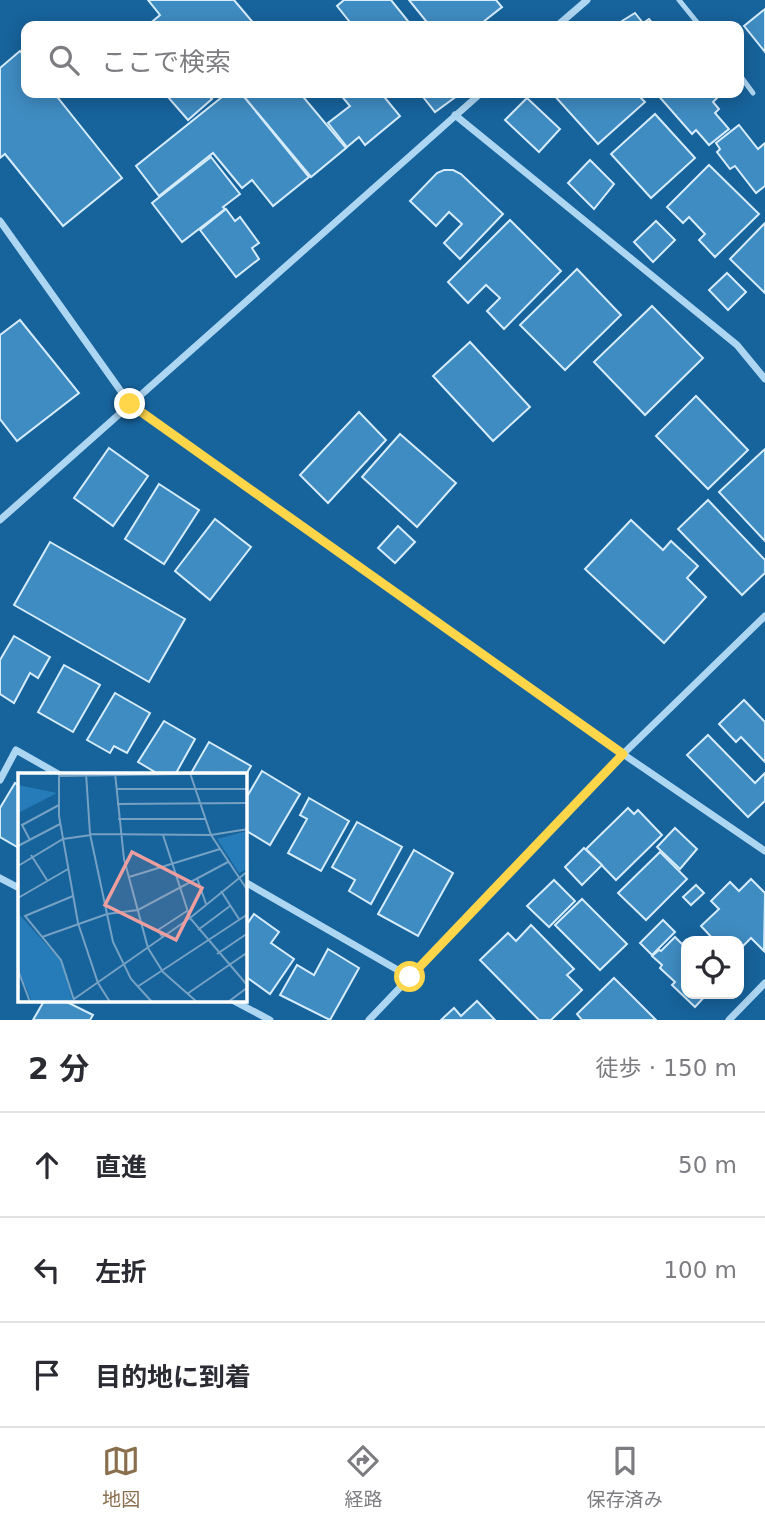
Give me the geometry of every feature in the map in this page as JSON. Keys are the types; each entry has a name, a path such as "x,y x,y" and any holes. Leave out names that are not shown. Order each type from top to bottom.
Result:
{"street":[{"path":"563,21 587,0"},
{"path":"0,520 475,98"},
{"path":"455,115 737,345 765,379"},
{"path":"0,221 130,404 623,754 765,851"},
{"path":"369,1020 623,754 765,616"},
{"path":"0,780 16,750 56,773"},
{"path":"0,878 18,887"},
{"path":"247,883 410,977"},
{"path":"729,1020 765,983"},
{"path":"236,1002 270,1020"}],"lane":[{"path":"680,0 697,21"},
{"path":"744,81 753,93"}],"building":[{"path":"148,0 234,0 252,21 153,21 160,15"},
{"path":"344,0 391,0 408,21 349,21 337,6"},
{"path":"409,0 496,0 502,7 484,21 426,21"},
{"path":"765,9 765,52 744,26"},
{"path":"635,13 641,21 622,21"},
{"path":"20,51 21,98 58,98 122,178 63,226 5,154 0,158 0,68"},
{"path":"169,98 212,99 188,120"},
{"path":"221,98 245,98 309,177 273,206 252,180 242,188 213,153 159,196 136,166"},
{"path":"245,98 304,98 346,148 311,177"},
{"path":"343,98 385,98 400,116 365,145 359,137 347,147 328,123 350,106"},
{"path":"424,98 454,98 435,112"},
{"path":"527,98 560,129 539,152 505,120"},
{"path":"557,98 641,98 645,102 598,144"},
{"path":"660,98 717,98 713,102 719,109 715,113 729,129 709,145 696,130 692,134"},
{"path":"655,114 695,158 651,198 611,154"},
{"path":"739,125 758,149 765,143 765,186 756,193 735,166 730,169 717,152 720,149 716,143"},
{"path":"211,157 240,194 182,242 152,203"},
{"path":"590,160 614,184 594,209 568,183"},
{"path":"709,165 759,214 715,257 699,240 705,234 689,217 683,223 667,207"},
{"path":"444,170 461,174 503,214 460,259 444,243 462,224 449,212 436,226 410,201 437,173"},
{"path":"226,209 235,221 240,217 259,243 252,248 259,259 236,277 200,230"},
{"path":"510,220 561,271 504,329 487,311 500,298 486,285 468,303 448,282"},
{"path":"656,221 675,240 653,262 634,242"},
{"path":"765,223 765,293 730,259"},
{"path":"577,269 621,315 565,370 520,325"},
{"path":"727,273 746,292 728,310 709,290"},
{"path":"652,306 703,358 645,415 594,362"},
{"path":"20,320 79,393 17,441 0,419 0,335"},
{"path":"470,342 530,407 493,441 433,376"},
{"path":"696,396 748,450 708,489 656,436"},
{"path":"359,412 386,440 328,503 300,475"},
{"path":"400,434 456,483 417,527 362,477"},
{"path":"109,448 148,476 113,526 74,498"},
{"path":"765,449 765,541 719,492"},
{"path":"159,484 199,510 164,564 125,539"},
{"path":"708,500 765,560 765,573 742,595 678,529"},
{"path":"215,519 251,547 210,600 175,571"},
{"path":"631,520 663,550 671,541 698,566 687,578 706,597 664,643 585,569"},
{"path":"398,526 415,542 395,563 378,548"},
{"path":"50,542 185,619 149,682 14,605"},
{"path":"14,636 50,657 38,678 30,673 14,703 0,694 0,660"},
{"path":"64,665 100,685 73,732 38,712"},
{"path":"115,693 150,713 127,753 114,746 110,753 87,740"},
{"path":"744,700 765,722 765,762 741,737 736,742 719,724"},
{"path":"164,721 195,739 176,773 157,773 138,762"},
{"path":"708,735 755,783 765,773 765,801 748,817 687,755"},
{"path":"209,742 251,766 247,773 191,773"},
{"path":"262,771 300,794 270,845 247,831 247,797"},
{"path":"15,783 18,785 18,847 0,837 0,808"},
{"path":"309,798 349,821 321,871 288,853 307,819 300,815"},
{"path":"628,808 634,814 638,810 662,835 616,880 586,849"},
{"path":"357,822 402,847 371,904 349,891 355,880 332,867"},
{"path":"675,828 697,849 680,869 657,847"},
{"path":"584,848 602,865 582,885 565,867"},
{"path":"414,850 453,873 418,936 378,914"},
{"path":"660,852 687,879 646,920 618,893"},
{"path":"751,879 765,893 764,951 751,938 744,945 744,936 710,936 701,926 719,909 711,901 730,882 739,891"},
{"path":"554,880 575,901 549,927 527,906"},
{"path":"696,885 704,893 691,905 683,897"},
{"path":"582,899 627,944 600,970 555,925"},
{"path":"254,914 279,932 271,943 294,959 270,994 247,977 247,924"},
{"path":"663,920 675,932 652,955 640,943"},
{"path":"531,925 574,969 567,975 582,990 551,1020 539,1020 480,960 508,933 516,941"},
{"path":"675,937 681,943 681,994 672,985 675,982 660,968 662,965 652,956"},
{"path":"328,949 359,968 330,1020 280,995 297,965 314,975"},
{"path":"614,978 656,1020 582,1020 577,1014"},
{"path":"687,999 702,999 695,1007"},
{"path":"477,1001 495,1020 441,1020 454,1008 461,1016"},
{"path":"43,1002 67,1002 93,1015 90,1020 33,1020"}],"route":[{"path":"130,404 623,754 410,977"}]}
